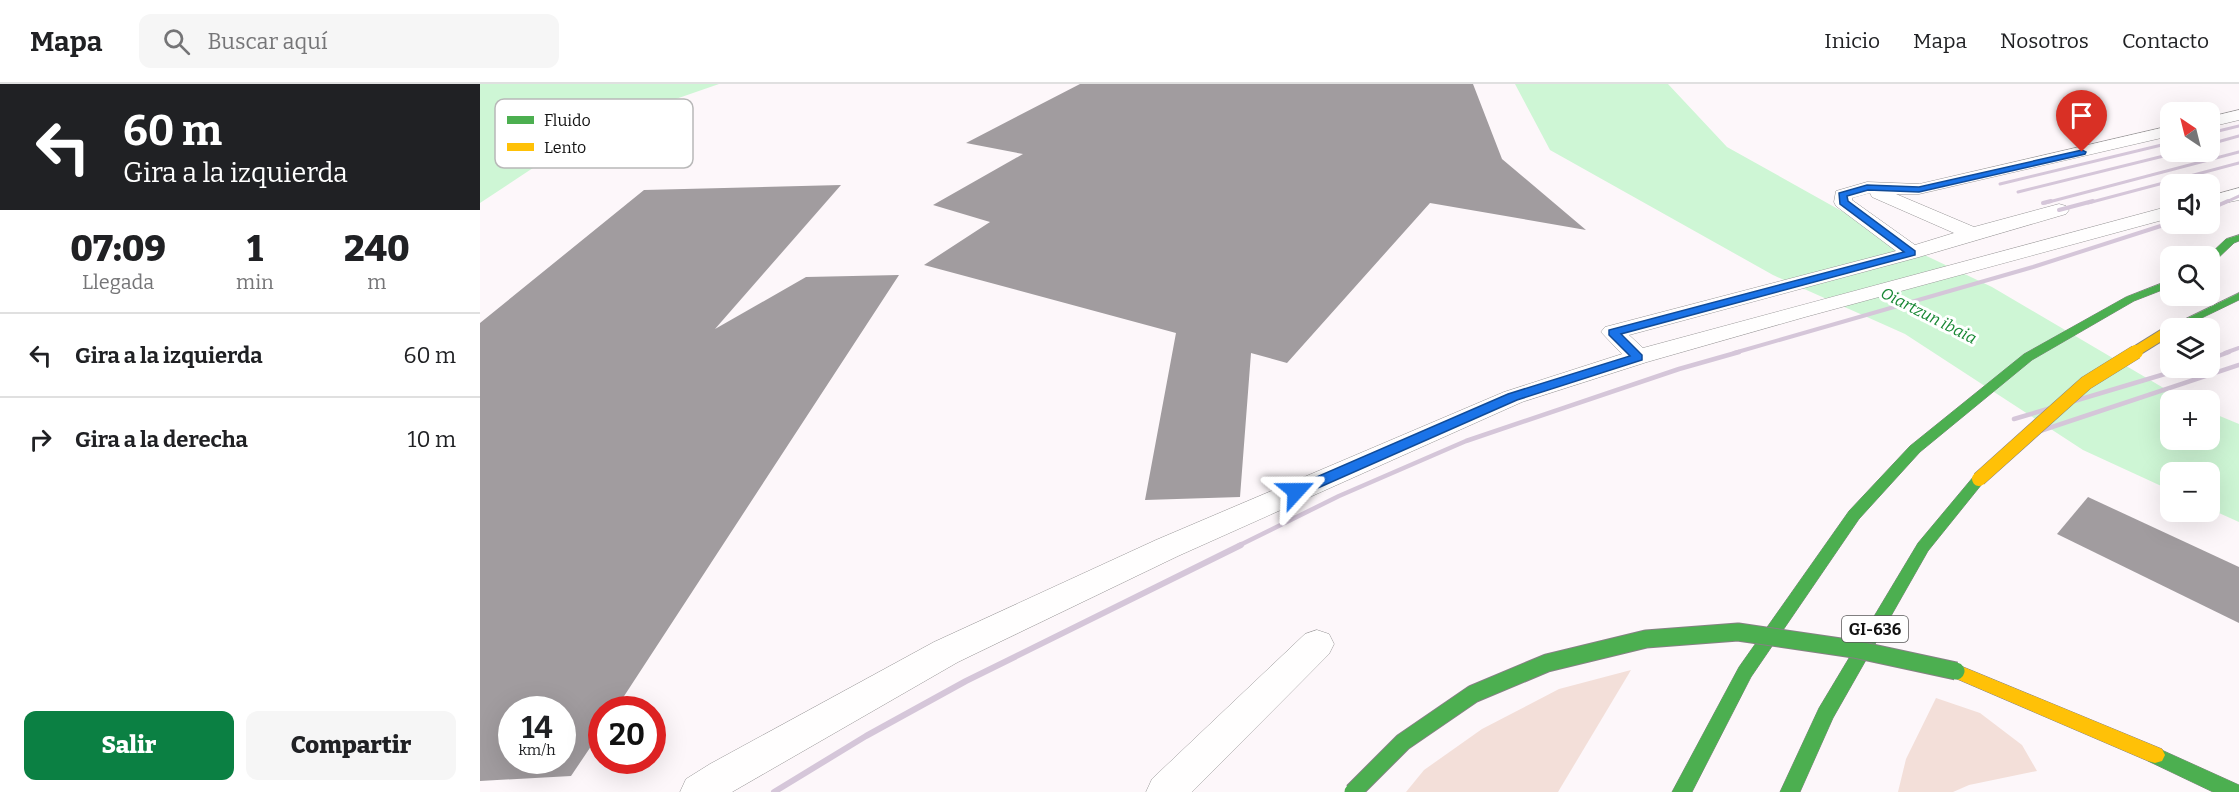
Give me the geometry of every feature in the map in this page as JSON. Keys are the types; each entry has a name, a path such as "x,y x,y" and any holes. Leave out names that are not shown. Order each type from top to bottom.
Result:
{"main road":[{"path":"2220,250 2230,241 2239,238"},
{"path":"2220,266 2229,263"},
{"path":"1682,792 1745,672 1854,515 1915,449 2028,357 2130,300 2160,287"},
{"name":"GI-636","path":"2193,318 2239,296"},
{"name":"GI-636","path":"1790,792 1825,714 1923,547 1979,479 2086,383 2160,336"},
{"path":"1353,792 1403,742 1473,694 1547,663 1646,639 1738,632 1854,649 1956,671 2038,702 2127,741 2233,792"}],"lane":[{"path":"2220,120 2239,115"},
{"path":"1910,253 1843,202 1842,195 1867,187 1919,189 2160,133"},
{"path":"1867,187 1972,234"},
{"path":"2220,199 2239,194"},
{"path":"700,792 754,759 946,652 1167,548 1513,397 1638,357 1910,253 2059,210"},
{"path":"1791,299 2002,255 2160,215"},
{"path":"1166,792 1317,644"}],"shaded area":[{"path":"1631,670 1558,792 1406,792 1424,770 1482,729 1559,689"},
{"path":"1936,698 1980,713 2022,745 2037,771 1969,785 1953,792 1898,792 1906,759"}],"water":[{"path":"480,84 719,84 676,99 495,99 495,168 533,168 480,203"},
{"name":"Oiartzun ibaia","path":"1515,84 1668,84 1727,147 1897,242 1992,287 2167,390 2160,390 2160,450 2220,450 2220,416 2239,424 2239,522 2220,513 2220,462 2160,462 2160,485 2083,450 1905,334 1773,275 1550,150"}],"building":[{"path":"1080,84 1473,84 1502,159 1586,230 1430,203 1287,363 1251,353 1240,497 1145,500 1176,333 924,265 990,222 933,205 1023,154 966,143"},
{"path":"841,185 715,329 806,277 899,275 624,696 588,696 588,751 576,769 576,696 498,696 498,774 572,774 571,776 480,781 480,323 644,190"},
{"path":"2088,497 2239,567 2239,623 2057,534"}],"railway":[{"path":"2220,131 2239,126"},
{"path":"2220,141 2239,136"},
{"path":"2000,184 2160,145"},
{"path":"2045,203 2239,152"},
{"path":"2018,192 2160,157"},
{"path":"2088,203 2239,163"},
{"path":"2224,203 2239,196"},
{"path":"2043,203 2051,201"},
{"path":"2059,210 2093,201"},
{"path":"2220,205 2228,201"},
{"path":"1734,353 2033,267 2160,226"},
{"path":"2225,353 2239,348"},
{"path":"1238,546 1339,496 1466,441 1679,369 1739,352"},
{"path":"2220,355 2229,352"},
{"path":"2034,433 2239,365"},
{"path":"2014,419 2160,375"},
{"path":"774,792 866,736 966,681 1241,545"}],"traffic: fast":[{"path":"2220,250 2230,241 2239,238"},
{"path":"1682,792 1745,672 1854,515 1915,449 2028,357 2130,299 2160,287"},
{"path":"2194,318 2239,296"},
{"path":"1790,792 1825,714 1923,547 1979,479"},
{"path":"1353,792 1403,742 1473,694 1547,663 1646,639 1738,632 1854,649 1956,671"},
{"path":"2155,755 2233,792"}],"traffic: slow":[{"path":"1979,479 2086,383 2160,336"},
{"path":"1956,671 2155,755"}],"route":[{"path":"1296,491 1513,397 1638,357 1613,332 1912,253 1843,202 1842,195 1867,187 1919,189 2082,152"}]}
